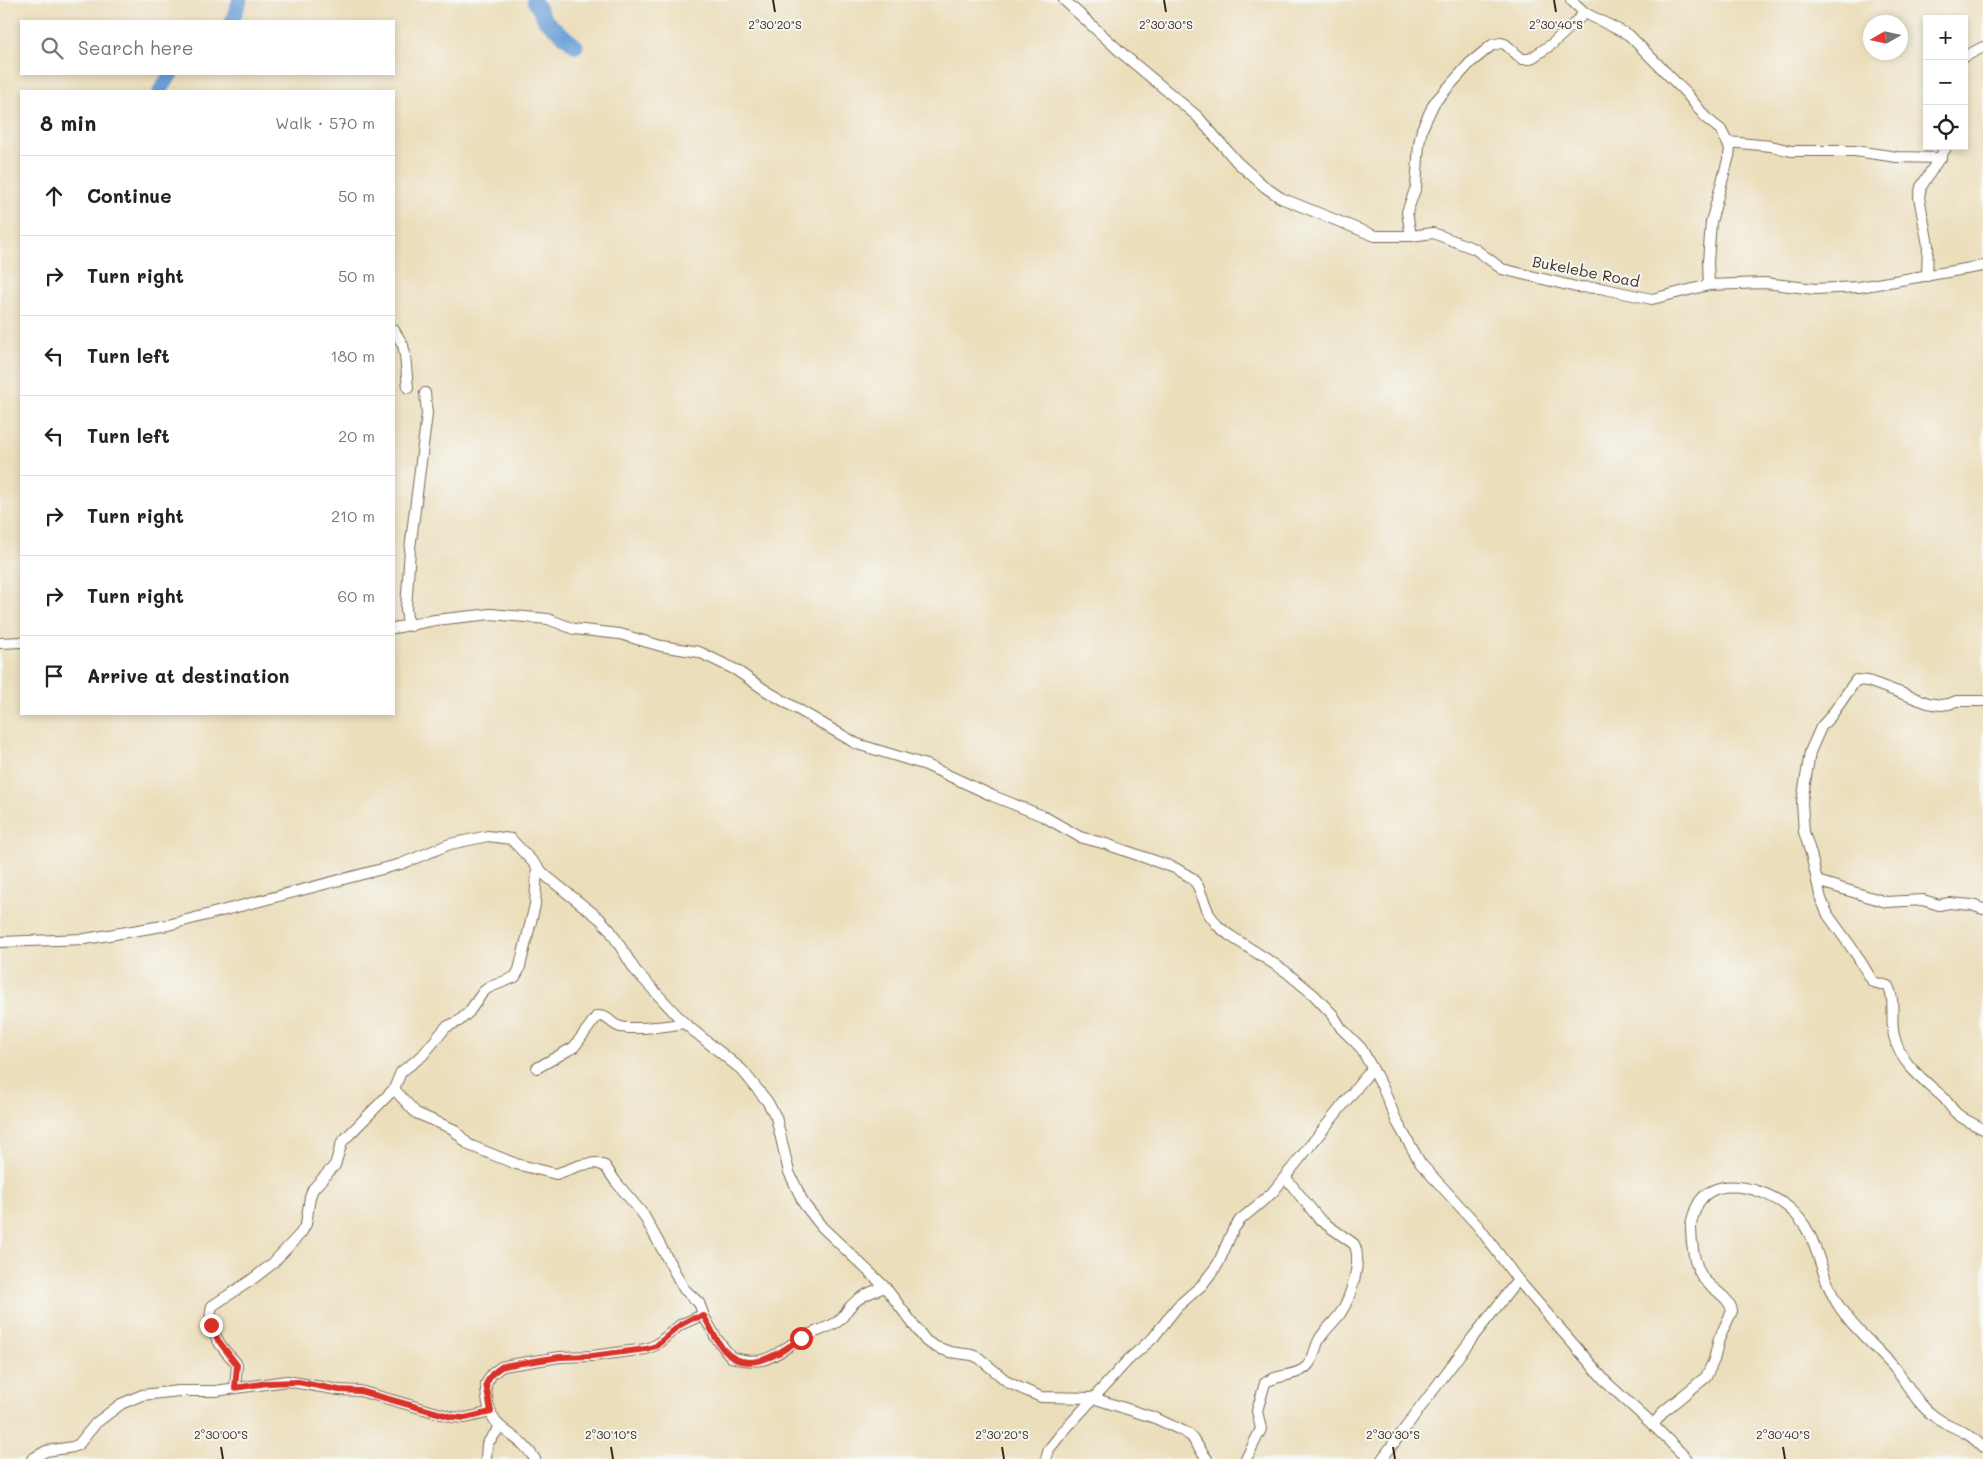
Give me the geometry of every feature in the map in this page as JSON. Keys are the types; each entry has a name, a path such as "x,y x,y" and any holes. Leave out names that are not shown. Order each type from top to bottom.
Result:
{"street":[{"name":"Bukelebe Road","path":"1064,0 1124,55 1197,116 1237,162 1265,187 1281,198 1375,236 1411,236 1433,233 1475,249 1502,268 1576,287 1600,288 1652,299 1709,285 1765,283 1815,289 1850,288 1983,266"},
{"path":"1571,0 1585,14 1628,35 1687,94 1706,118 1722,130 1728,142 1730,148 1729,156 1712,222 1708,262 1709,285"},
{"path":"1411,236 1407,212 1416,187 1422,129 1434,103 1470,63 1492,45 1505,44 1522,59 1530,59 1552,44 1585,14"},
{"path":"1968,55 1983,46"},
{"path":"1728,142 1771,146 1791,151 1855,151 1897,158 1941,158"},
{"path":"1927,276 1928,245 1920,197 1921,187 1945,150"},
{"path":"395,332 403,345 406,355 408,388"},
{"path":"411,626 407,618 410,548 426,414 426,393"},
{"path":"395,628 435,620 491,614 548,619 574,629 620,634 661,646 699,652 736,670 765,690 858,744 926,765 1009,803 1043,816 1080,836 1175,868 1192,878 1198,886 1209,914 1218,926 1228,935 1285,971 1326,1007 1341,1028 1361,1048 1371,1070 1382,1086 1397,1122 1421,1164 1478,1226 1518,1280 1607,1383 1687,1459"},
{"path":"0,644 20,642"},
{"path":"1983,701 1956,701 1940,705 1928,703 1868,681 1856,680 1821,727 1810,752 1802,802 1804,832 1810,848 1821,899 1832,922 1856,954 1873,982 1888,986 1891,992 1893,1032 1897,1048 1904,1061 1915,1074 1946,1100 1956,1112 1983,1129"},
{"path":"0,942 85,940 168,925 355,877 400,864 450,844 488,836 511,839 538,868 576,902 600,919 610,930 635,970 684,1023 742,1070 767,1101 776,1117 789,1172 804,1204 822,1227 885,1288 920,1334 936,1347 979,1358 1008,1383 1041,1397 1093,1398 1154,1418 1191,1436 1207,1459"},
{"path":"235,1388 237,1365 226,1352 214,1332 210,1319 212,1306 272,1264 301,1233 306,1224 310,1197 314,1189 334,1165 342,1142 394,1088 402,1072 422,1056 446,1027 459,1021 469,1012 483,992 515,977 519,970 535,905 538,868"},
{"path":"1817,881 1886,902 1924,900 1939,905 1949,903 1983,909"},
{"path":"537,1068 574,1047 597,1016 609,1018 621,1027 673,1026 684,1023"},
{"path":"1046,1459 1050,1449 1061,1434 1093,1398 1128,1360 1153,1338 1177,1307 1202,1285 1218,1264 1233,1230 1240,1220 1272,1193 1371,1070"},
{"path":"394,1088 416,1113 453,1129 469,1145 516,1164 556,1174 580,1165 596,1163 606,1166 616,1182 643,1214 684,1289 699,1303 716,1338 731,1357 741,1360 761,1361 781,1353 801,1338 836,1323 860,1298 873,1291 885,1288"},
{"path":"1246,1459 1261,1429 1257,1411 1259,1398 1265,1383 1300,1371 1314,1358 1318,1340 1345,1306 1358,1264 1357,1250 1354,1244 1320,1220 1285,1177"},
{"path":"1653,1425 1664,1411 1706,1377 1714,1360 1719,1339 1732,1311 1728,1300 1702,1277 1696,1261 1691,1225 1698,1203 1706,1194 1717,1187 1731,1186 1766,1195 1786,1206 1798,1216 1810,1233 1837,1303 1862,1334 1893,1366 1921,1404 1934,1417 1966,1433 1983,1447"},
{"path":"1382,1459 1518,1280"},
{"path":"535,1459 522,1442 500,1427 491,1412 486,1384 492,1374 501,1367 560,1357 592,1356 646,1349 656,1346 680,1325 691,1319 704,1316"},
{"path":"32,1459 46,1451 73,1448 79,1444 96,1423 121,1404 131,1398 149,1394 179,1391 216,1392 267,1383 298,1382 339,1390 360,1391 452,1417 465,1418 491,1412"},
{"path":"486,1459 487,1444 500,1427"}],"waterway":[{"path":"232,20 240,0"},
{"path":"534,0 545,20 576,46"},
{"path":"161,90 170,75"}],"route":[{"path":"211,1325 218,1340 237,1365 235,1388 287,1381 298,1382 339,1390 360,1391 424,1410 452,1417 465,1418 491,1412 486,1384 492,1374 501,1367 560,1357 592,1356 646,1349 656,1346 680,1325 697,1316 704,1316 723,1350 731,1357 741,1360 755,1362 766,1360 781,1353 801,1338"}]}
